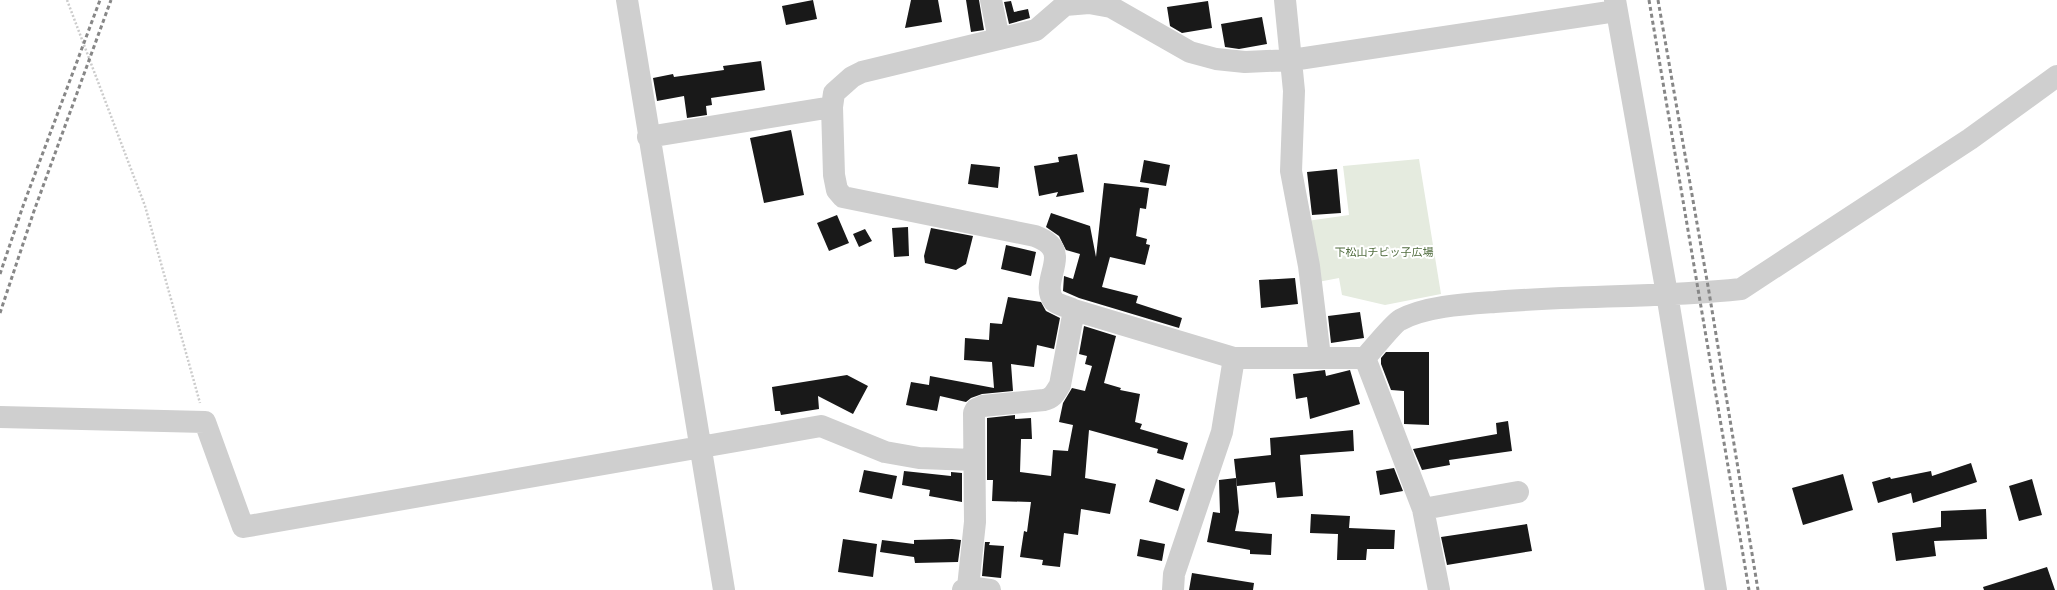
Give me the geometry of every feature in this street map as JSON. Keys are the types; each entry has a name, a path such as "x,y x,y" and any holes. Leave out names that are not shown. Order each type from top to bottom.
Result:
{"street":[{"path":"626,0 724,590"},
{"path":"991,0 999,39"},
{"path":"1285,0 1294,91 1291,171 1309,266 1320,357"},
{"path":"1716,590 1667,294 1616,5 1292,60 1245,62 1216,58 1190,52 1111,7 1089,3 1065,5 1036,30 862,72 852,77 834,93 832,107 834,175 837,190 842,197 1035,236 1050,244 1056,257 1051,283 1051,294 1055,302 1074,310 1234,358 1365,358 1399,320 1427,311 1458,305 1531,299 1667,294 1700,294 1741,289 1970,138 2057,76"},
{"path":"648,137 832,107"},
{"path":"990,590 966,589 975,522 974,413 976,409 983,406 1044,400 1051,398 1055,394 1060,385 1074,310"},
{"path":"1173,590 1174,574 1222,432 1234,358"},
{"path":"1365,358 1423,509 1439,590"},
{"path":"0,417 206,422 244,527 821,426 885,452 919,458 974,460"},
{"path":"1423,509 1518,492"}],"path":[{"path":"66,0 145,206 206,422"}],"green space":[{"name":"下松山チビッ子広場","path":"1419,159 1441,294 1385,305 1342,295 1339,278 1318,282 1307,221 1349,215 1343,166"}],"building":[{"path":"813,0 817,19 786,25 782,6"},
{"path":"911,0 938,0 942,22 905,28"},
{"path":"966,0 979,0 984,30 971,32"},
{"path":"1011,1 1014,12 1028,9 1030,18 1009,24 1004,2"},
{"path":"1208,1 1212,28 1182,33 1170,26 1167,7"},
{"path":"1262,17 1267,44 1239,49 1225,47 1221,24"},
{"path":"761,61 765,90 711,98 712,105 706,106 707,115 687,118 684,96 657,101 653,78 673,74 674,77 724,70 723,66"},
{"path":"791,130 804,195 764,203 750,138"},
{"path":"1077,154 1084,192 1056,197 1058,192 1039,196 1034,166 1059,162 1058,157"},
{"path":"1144,160 1170,165 1166,186 1140,182"},
{"path":"971,164 1000,167 998,188 968,184"},
{"path":"1337,169 1341,213 1312,215 1307,172"},
{"path":"1104,183 1149,188 1146,209 1140,208 1136,236 1147,239 1146,244 1150,245 1145,265 1110,257 1102,287 1138,296 1136,303 1182,318 1179,328 1079,298 1063,291 1064,276 1073,279 1080,254 1066,250 1059,236 1046,227 1051,213 1090,226 1096,257"},
{"path":"837,215 849,243 829,251 817,223"},
{"path":"908,227 909,256 894,257 892,228"},
{"path":"931,228 973,236 966,264 956,270 925,263 924,256"},
{"path":"865,229 872,241 859,247 853,234"},
{"path":"1006,245 1036,252 1031,276 1001,269"},
{"path":"1295,278 1298,304 1261,308 1259,280"},
{"path":"1008,297 1041,302 1046,311 1060,318 1054,349 1037,345 1034,367 1011,364 1013,391 982,394 971,398 966,402 940,396 937,411 906,405 911,382 929,385 930,376 994,388 992,362 964,360 965,338 989,340 990,323 1002,324"},
{"path":"1360,312 1364,338 1331,343 1328,316"},
{"path":"1084,326 1116,336 1104,383 1121,388 1120,390 1140,394 1135,422 1142,424 1140,429 1188,443 1183,460 1157,453 1158,449 1089,430 1085,478 1116,484 1110,514 1081,509 1078,535 1064,533 1060,567 1042,565 1043,560 1020,557 1024,531 1027,532 1031,502 992,501 993,480 987,480 987,418 1015,415 1015,419 1031,418 1032,439 1021,439 1020,472 1051,476 1053,450 1068,451 1073,425 1059,422 1063,403 1072,388 1085,391 1092,366 1085,364 1087,356 1079,354"},
{"path":"1386,352 1429,352 1429,425 1404,424 1404,391 1391,390 1381,364 1381,358"},
{"path":"1325,370 1326,376 1350,370 1360,404 1310,419 1307,397 1296,399 1293,374"},
{"path":"847,375 868,386 853,414 818,396 819,409 781,415 780,411 775,411 772,387"},
{"path":"1508,421 1512,451 1449,460 1450,465 1422,470 1413,449 1497,434 1496,423"},
{"path":"1353,430 1354,451 1300,455 1303,496 1277,498 1275,482 1237,486 1234,459 1271,455 1270,438"},
{"path":"1971,463 1977,482 1913,503 1911,493 1878,503 1872,482 1890,477 1891,479 1931,471 1932,476"},
{"path":"1394,468 1403,491 1380,495 1376,471"},
{"path":"864,470 897,476 892,499 859,492"},
{"path":"904,471 951,476 951,472 962,473 962,502 929,496 930,490 902,485"},
{"path":"1843,474 1853,510 1803,525 1792,488"},
{"path":"1236,478 1239,512 1235,531 1272,534 1271,555 1250,554 1250,550 1207,542 1213,512 1220,513 1219,480"},
{"path":"1156,479 1185,489 1178,511 1149,502"},
{"path":"2032,479 2042,515 2019,521 2009,486"},
{"path":"1986,509 1987,539 1934,541 1936,556 1896,561 1892,533 1941,527 1941,511"},
{"path":"1311,514 1350,516 1349,528 1395,530 1394,549 1367,549 1366,560 1337,560 1338,534 1310,533"},
{"path":"1527,524 1532,551 1447,565 1441,537"},
{"path":"843,539 877,544 873,577 838,572"},
{"path":"1140,539 1165,544 1162,561 1137,556"},
{"path":"882,540 914,544 914,540 961,540 958,562 915,563 914,557 880,552"},
{"path":"985,542 990,542 989,545 1004,546 1001,578 982,576"},
{"path":"2047,567 2055,590 1984,590 1983,587"},
{"path":"1192,573 1254,583 1253,590 1189,590"}],"railway":[{"path":"0,274 23,206 100,0"},
{"path":"0,313 34,211 111,0"},
{"path":"1649,0 1749,590"},
{"path":"1658,0 1709,292 1758,590"}]}
